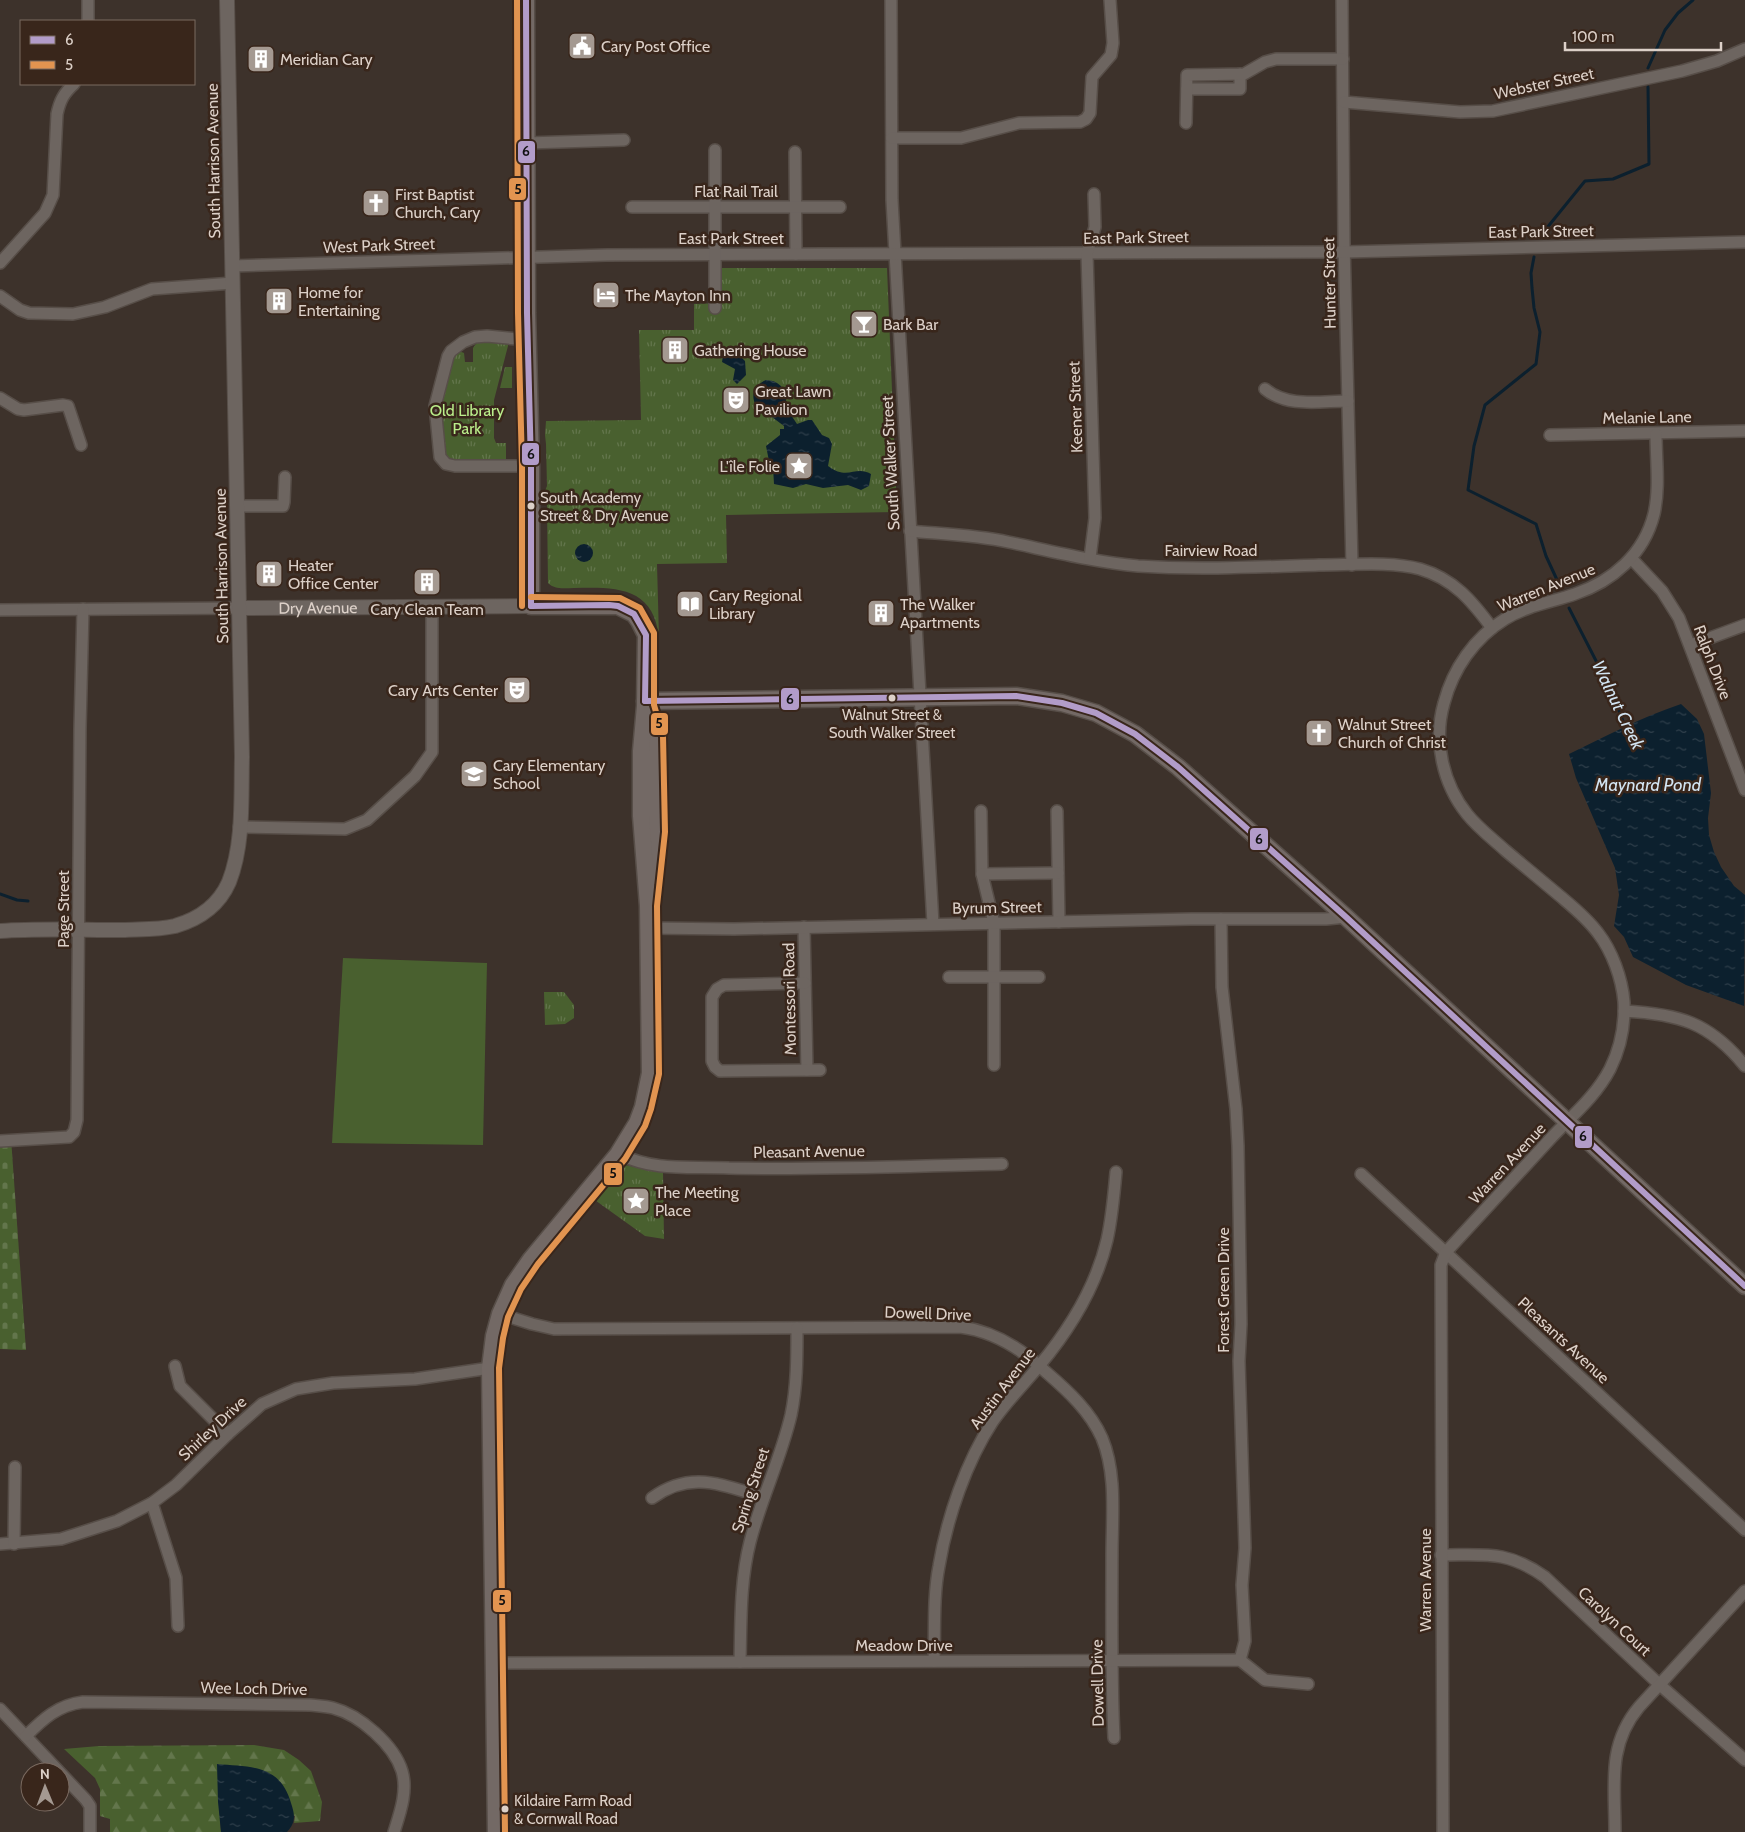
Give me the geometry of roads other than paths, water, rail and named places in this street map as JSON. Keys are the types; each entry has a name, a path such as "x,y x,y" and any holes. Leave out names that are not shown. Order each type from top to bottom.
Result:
{"main road":[{"path":"526,0 527,340 531,466 531,606"},
{"name":"Dry Avenue","path":"531,606 609,605 618,606 634,614 646,635 645,703"},
{"path":"496,1832 490,1368 494,1336 500,1314 513,1285 531,1259 618,1154 637,1123 643,1107 650,1073 648,906 641,807 641,751 645,703 1016,696 1043,699 1088,710 1111,720 1145,741 1178,767 1346,916 1745,1286"}],"street":[{"path":"88,0 88,20"},
{"name":"South Harrison Avenue","path":"0,931 160,928 184,923 202,914 220,898 230,880 236,856 240,827 242,757 227,0"},
{"name":"South Walker Street","path":"891,0 892,200 921,697 932,924"},
{"path":"892,138 961,138 1019,123 1080,122 1086,119 1090,113 1092,77 1111,54 1113,43 1110,0"},
{"name":"Hunter Street","path":"1342,0 1352,565"},
{"name":"Webster Street","path":"1344,102 1460,112 1493,111 1682,71 1717,61 1745,49"},
{"path":"1186,123 1187,75 1240,74 1272,60 1343,59"},
{"path":"0,264 45,213 53,195 57,114 64,93 73,85"},
{"path":"527,143 624,140"},
{"path":"715,150 715,308"},
{"path":"795,152 796,254"},
{"name":"Keener Street","path":"1090,558 1095,518 1087,254 1095,227 1094,194"},
{"name":"Flat Rail Trail","path":"632,207 840,207"},
{"name":"East Park Street","path":"527,257 714,254 1345,252 1745,242"},
{"name":"West Park Street","path":"232,266 527,257"},
{"path":"0,296 20,310 29,313 73,314 105,307 152,289 232,284"},
{"path":"527,340 486,336 475,337 463,342 451,351 446,360 435,406 440,457 446,464 455,466 531,466"},
{"path":"1265,389 1276,397 1288,401 1348,400"},
{"path":"0,398 18,409 24,410 68,406 81,446"},
{"name":"Melanie Lane","path":"1550,435 1745,432"},
{"name":"Warren Avenue","path":"1443,1832 1440,1276 1442,1265 1446,1252 1568,1122 1601,1084 1619,1045 1624,1011 1624,995 1618,974 1599,933 1580,912 1487,835 1468,814 1453,792 1447,777 1440,746 1439,726 1450,684 1461,662 1492,628 1519,612 1594,587 1607,580 1631,558 1644,538 1654,513 1657,487 1656,434"},
{"path":"237,506 283,506 285,477"},
{"name":"Fairview Road","path":"910,531 1004,541 1138,566 1399,565 1412,567 1434,574 1450,583 1472,601 1492,628"},
{"name":"Ralph Drive","path":"1631,558 1654,582 1672,605 1691,645 1745,790"},
{"path":"240,827 345,830 367,820 415,776 432,752 432,606"},
{"name":"Dry Avenue","path":"0,610 531,606"},
{"name":"Page Street","path":"0,1141 69,1137 74,1132 77,1120 80,728 83,609"},
{"path":"1691,645 1745,625"},
{"path":"981,811 982,874 994,923 994,1065"},
{"path":"1058,812 1059,922"},
{"path":"982,874 1058,873"},
{"name":"Byrum Street","path":"648,928 734,929 1221,919 1326,919 1346,916"},
{"name":"Forest Green Drive","path":"1221,919 1222,987 1236,1109 1238,1146 1241,1324 1239,1361 1245,1548 1242,1585 1244,1641 1240,1660"},
{"name":"Montessori Road","path":"804,927 806,1070"},
{"path":"949,977 1039,977"},
{"path":"805,983 724,985 717,989 712,997 712,1061 720,1071 820,1070"},
{"path":"1624,1011 1668,1015 1701,1028 1720,1040 1745,1066"},
{"name":"Pleasant Avenue","path":"618,1154 644,1164 671,1168 809,1169 1002,1164"},
{"name":"Austin Avenue","path":"934,1661 935,1598 938,1567 952,1511 979,1447 993,1421 1019,1388 1040,1366 1073,1321 1092,1286 1106,1241 1116,1172"},
{"name":"Pleasants Avenue","path":"1361,1174 1745,1530"},
{"name":"Dowell Drive","path":"500,1314 554,1329 972,1328 1009,1343 1040,1366 1086,1410 1097,1428 1108,1457 1112,1500 1114,1738"},
{"name":"Spring Street","path":"740,1662 743,1580 750,1542 784,1442 790,1416 797,1372 797,1328"},
{"path":"175,1366 180,1386 228,1434"},
{"name":"Shirley Drive","path":"0,1544 61,1539 91,1531 117,1521 152,1503 176,1484 262,1404 296,1389 333,1383 415,1379 490,1368"},
{"path":"14,1544 15,1467"},
{"path":"652,1498 666,1488 682,1483 698,1482 713,1483 764,1497"},
{"path":"152,1503 176,1578 178,1626"},
{"name":"Carolyn Court","path":"1441,1555 1495,1555 1509,1558 1532,1568 1545,1577 1660,1685 1745,1760"},
{"path":"1615,1832 1615,1761 1620,1738 1631,1716 1745,1591"},
{"path":"1240,1660 1265,1680 1308,1684"},
{"name":"Meadow Drive","path":"493,1663 1240,1660"},
{"name":"Wee Loch Drive","path":"26,1736 49,1714 65,1706 83,1702 310,1705 335,1708 353,1717 377,1734 388,1744 394,1753 402,1771 404,1795 394,1832"},
{"path":"0,1709 86,1800 90,1806 90,1832"}],"water":[{"path":"725,353 734,357 740,356 745,361 746,375 737,384 733,380 735,369 722,362"},
{"path":"766,380 780,385 786,398 784,408 787,409 797,424 812,420 822,435 829,438 832,444 828,466 846,473 860,471 871,474 869,486 861,490 848,485 823,488 806,484 793,488 774,484 773,467 769,461 766,446 780,435 780,429 784,429 784,426 772,417 774,416 772,413 759,409 756,405 754,394 760,384","holes":["795,457 804,458 808,462 808,470 800,476 795,475 790,469 790,462"]},
{"path":"580,544 588,544 593,549 591,560 580,562 575,557 575,549"},
{"name":"Maynard Pond","path":"1681,704 1697,719 1704,734 1711,793 1708,818 1709,835 1714,852 1721,867 1734,886 1745,895 1744,1006 1686,985 1633,957 1624,937 1614,926 1619,895 1615,868 1576,778 1569,754 1638,721"},
{"path":"217,1764 252,1767 271,1774 279,1781 286,1790 294,1815 292,1825 287,1832 221,1832"}],"waterway":[{"name":"Walnut Creek","path":"1648,68 1665,30 1678,13 1693,0"},
{"name":"Walnut Creek","path":"1539,234 1546,229 1585,181 1613,179 1649,164 1648,87"},
{"name":"Walnut Creek","path":"1534,257 1531,273 1532,288 1534,308 1540,332 1536,364 1485,405 1474,446 1468,490 1536,524 1546,556 1558,582"},
{"name":"Walnut Creek","path":"1569,608 1611,690 1626,729"},
{"path":"0,894 17,900 28,901"}],"place":[{"name":"Cary Post Office","path":"582,46"},
{"name":"Meridian Cary","path":"261,59"},
{"name":"First Baptist Church, Cary","path":"376,203"},
{"name":"The Mayton Inn","path":"606,295"},
{"name":"Home for Entertaining","path":"279,301"},
{"name":"Bark Bar","path":"864,324"},
{"name":"Gathering House","path":"675,350"},
{"name":"Great Lawn Pavilion","path":"736,400"},
{"name":"L'île Folie","path":"799,466"},
{"name":"South Academy Street & Dry Avenue","path":"531,506"},
{"name":"Heater Office Center","path":"269,574"},
{"name":"Cary Clean Team","path":"427,582"},
{"name":"Cary Regional Library","path":"690,604"},
{"name":"The Walker Apartments","path":"881,613"},
{"name":"Cary Arts Center","path":"517,690"},
{"name":"Walnut Street & South Walker Street","path":"892,698"},
{"name":"Walnut Street Church of Christ","path":"1319,733"},
{"name":"Cary Elementary School","path":"474,774"},
{"name":"The Meeting Place","path":"636,1201"},
{"name":"Kildaire Farm Road & Cornwall Road","path":"505,1809"}],"park label":[{"name":"Old Library Park","path":"467,419"}]}
